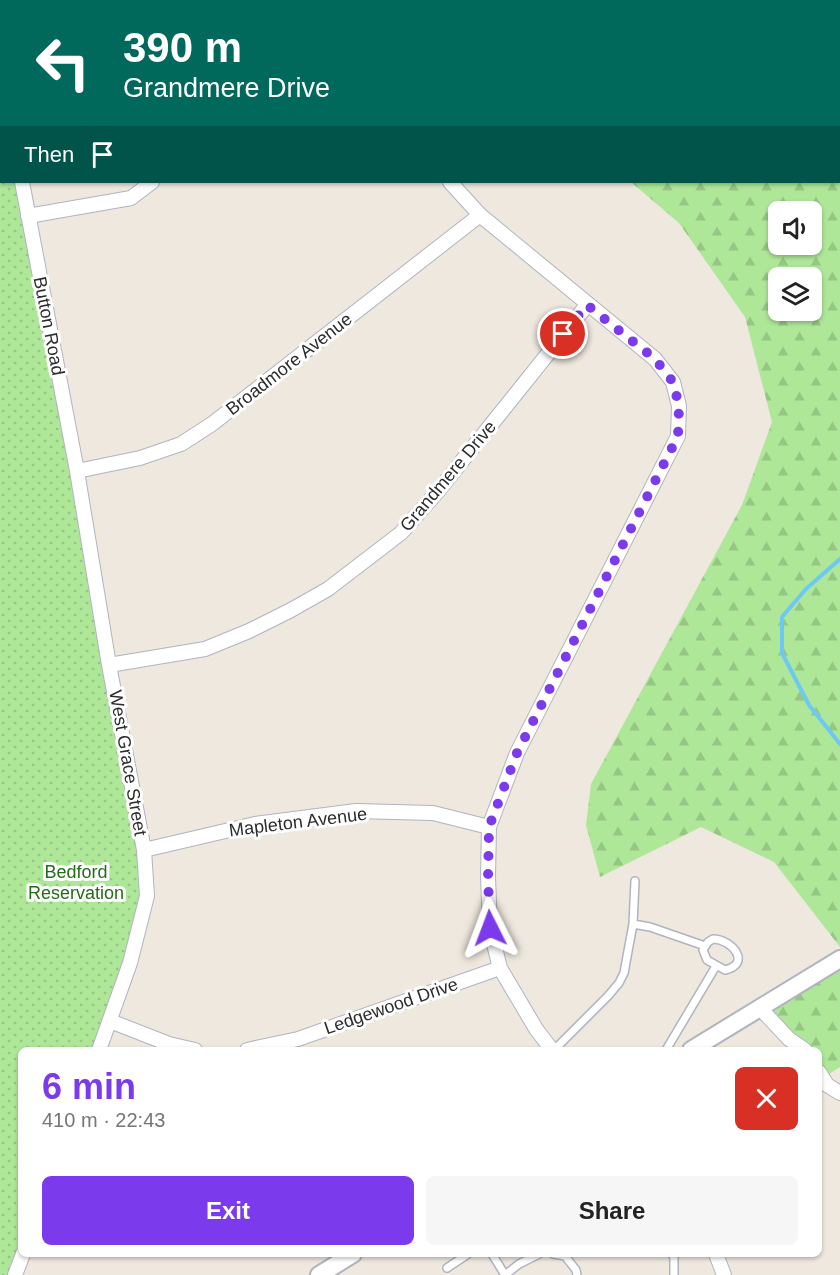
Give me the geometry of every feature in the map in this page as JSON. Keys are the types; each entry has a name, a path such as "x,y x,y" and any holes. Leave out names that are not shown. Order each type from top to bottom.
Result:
{"street":[{"name":"Button Road","path":"22,183 76,471"},
{"path":"28,216 131,198 151,183"},
{"path":"451,183 480,215 655,359 673,382 679,406 678,436 517,753 489,827 490,928 500,968 536,1029 551,1047"},
{"name":"Broadmore Avenue","path":"76,471 140,458 181,444 212,424 480,215"},
{"name":"Grandmere Drive","path":"109,665 205,649 249,631 328,589 400,533 438,491 587,305"},
{"name":"West Grace Street","path":"76,471 144,850 147,896 130,963 100,1047"},
{"name":"Mapleton Avenue","path":"144,850 255,824 357,811 433,813 489,827"},
{"path":"696,1047 840,959"},
{"name":"Ledgewood Drive","path":"261,1047 298,1039 500,968"},
{"path":"760,1008 789,1039 801,1047"},
{"path":"110,1021 182,1047"},
{"path":"822,1077 827,1085 840,1093"},
{"path":"15,1275 22,1257"},
{"path":"319,1275 348,1257"},
{"path":"717,1257 724,1275"}],"lane":[{"path":"556,1047 608,996 624,973 633,924 635,881"},
{"path":"633,924 650,927 705,946"},
{"path":"713,939 732,946 738,954 736,964 729,969 725,970 716,966 707,960 703,950 713,939"},
{"path":"668,1047 716,966"},
{"path":"447,1268 464,1257"},
{"path":"494,1257 505,1275 532,1257"},
{"path":"566,1257 577,1275"},
{"path":"674,1257 674,1275"}],"green space":[{"name":"Bedford Reservation","path":"0,183 25,183 154,890 96,1047 18,1047 18,1256 11,1275 0,1275"},
{"path":"632,183 840,183 840,947 774,862 701,827 600,877 586,825 591,784 742,505 772,422 745,317 679,223"},
{"path":"840,959 840,1067 823,1078 822,1047 802,1047 760,1008"}],"waterway":[{"path":"840,559 806,589 782,617 782,653 809,705 840,744"}],"route":[{"path":"490,928 489,827 517,753 678,436 679,406 673,382 655,359 587,305 563,334"}]}
